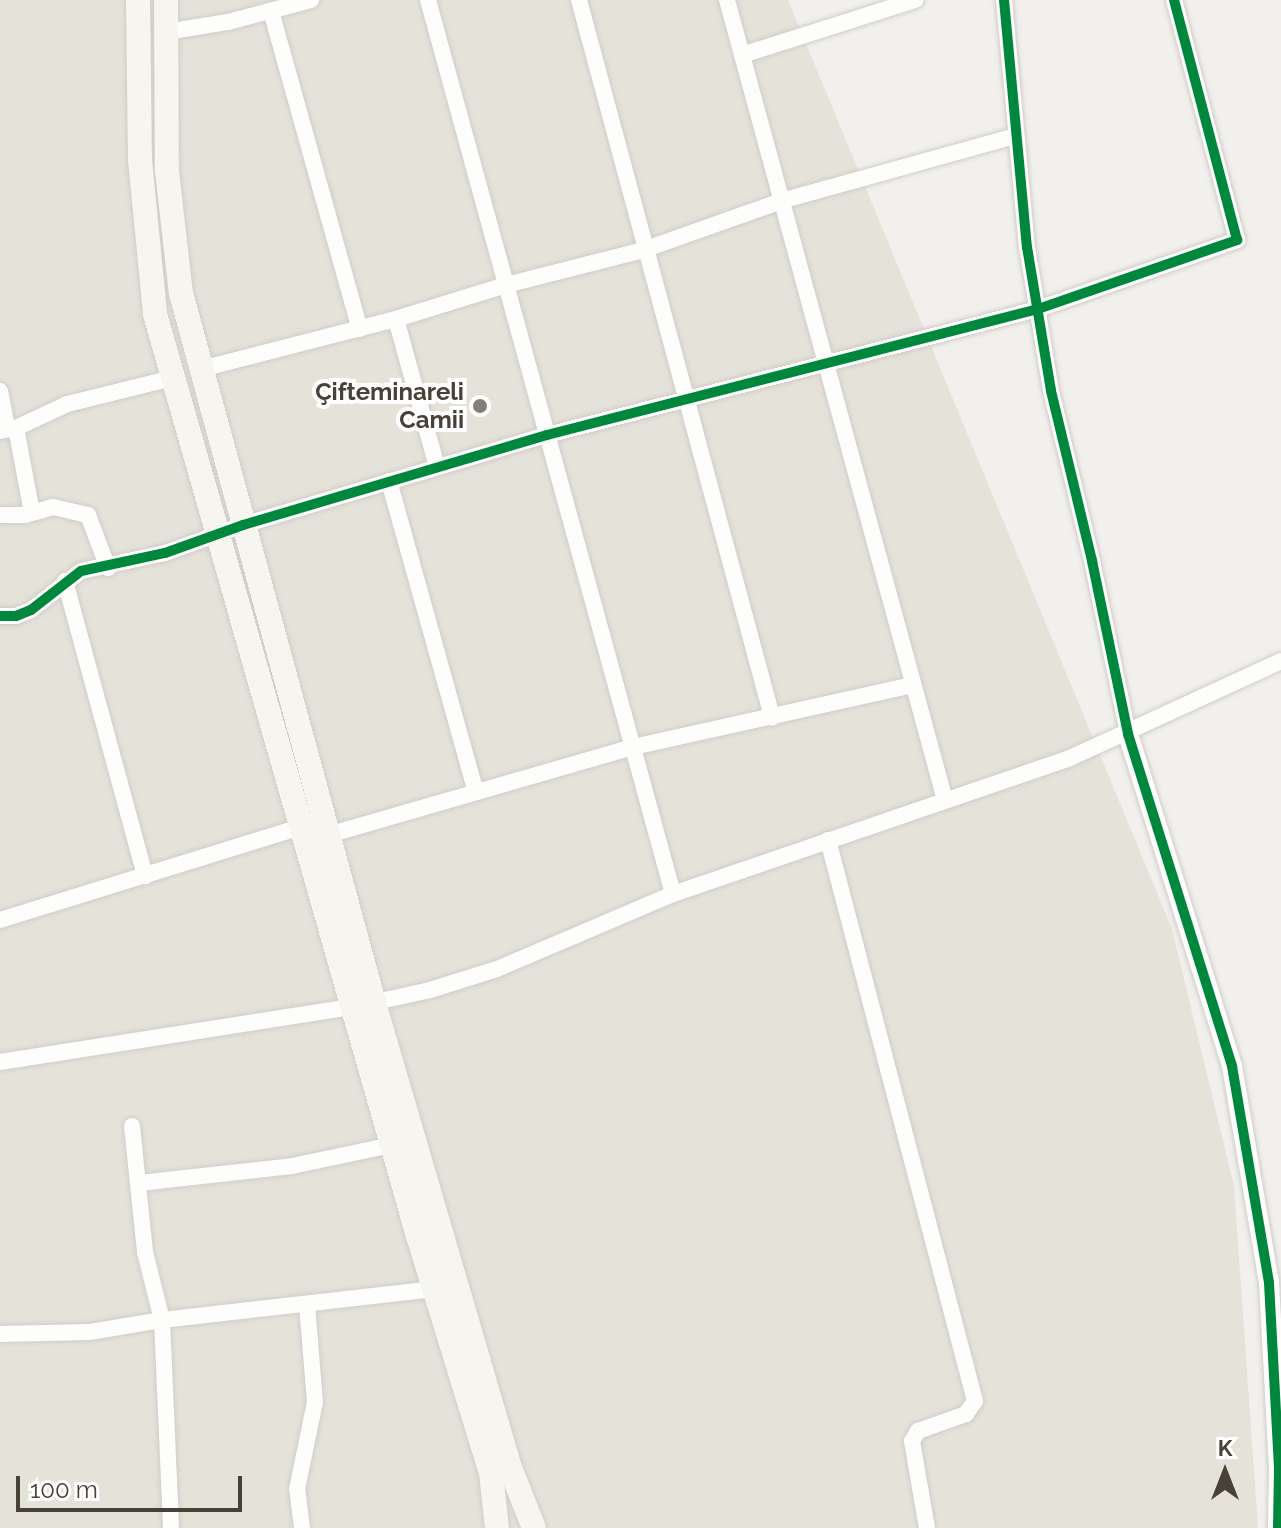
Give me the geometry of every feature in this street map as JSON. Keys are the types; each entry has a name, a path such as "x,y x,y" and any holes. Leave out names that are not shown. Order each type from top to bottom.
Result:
{"main road":[{"path":"138,0 141,175 155,314 301,827 364,1005 511,1470 534,1528"},
{"path":"166,0 167,171 181,293 328,835 392,1145 491,1473 494,1520"},
{"path":"523,1501 549,1528"}],"street":[{"path":"166,32 311,0"},
{"path":"428,0 673,894"},
{"path":"579,0 643,250 731,559 772,717"},
{"path":"727,0 945,800"},
{"path":"742,55 915,0"},
{"path":"1004,0 1016,136 1051,391 1092,561 1128,734 1232,1066 1269,1283 1279,1470 1278,1528"},
{"path":"0,616 16,616 31,610 81,571 108,568 219,536 243,525 547,435 1038,309 1237,240 1174,0"},
{"path":"271,11 360,329"},
{"path":"201,369 360,329 506,285 643,250 781,201 1016,136"},
{"path":"396,319 437,467"},
{"path":"8,429 67,404 173,378"},
{"path":"0,391 32,513"},
{"path":"389,481 476,792"},
{"path":"0,515 32,513 53,507 88,515 108,568"},
{"path":"65,581 145,876"},
{"path":"0,1062 364,1005 497,969 673,894 1128,734 1281,661"},
{"path":"328,835 633,747 913,685"},
{"path":"0,920 301,827"},
{"path":"828,840 975,1401 966,1414 918,1431 912,1441 927,1528"},
{"path":"132,1126 145,1252 162,1320 171,1528"},
{"path":"139,1183 292,1166 392,1145"},
{"path":"0,1334 90,1332 162,1320 434,1289"},
{"path":"302,1528 297,1489 315,1402 307,1304"}],"shaded area":[{"path":"0,0 788,0 1172,929 1234,1186 1258,1528 0,1528"}],"cycle path":[{"path":"1004,0 1027,247 1051,391 1092,561 1128,734 1232,1066 1269,1283 1279,1470 1278,1528"},
{"path":"0,616 16,616 31,610 81,571 165,553 243,525 547,435 1038,309 1237,240 1174,0"}],"place":[{"name":"Çifteminareli Camii","path":"480,406"}]}
